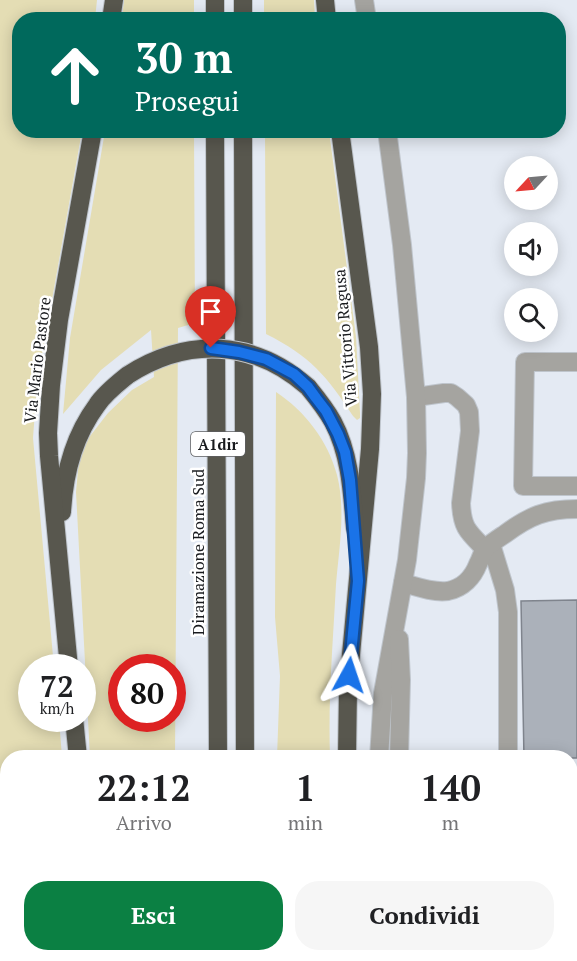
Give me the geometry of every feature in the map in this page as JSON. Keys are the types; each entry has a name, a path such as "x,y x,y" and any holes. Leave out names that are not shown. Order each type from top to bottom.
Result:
{"highway":[{"name":"Via Mario Pastore","path":"68,654 48,433 59,320 92,138"},
{"name":"Diramazione Roma Sud","path":"216,138 218,750"},
{"name":"A1dir","path":"243,138 245,750"},
{"name":"Via Vittorio Ragusa","path":"341,138 366,326 372,393 370,449 348,687 347,750"},
{"path":"60,567 63,496 72,453 98,404 128,375 151,362 170,354 211,348 266,359 294,374 308,387 333,421 345,452 350,480 358,581"},
{"path":"75,732 77,750"}],"lane":[{"path":"379,750 383,693 403,583 416,478 417,423 402,245 400,177 389,138"},
{"path":"577,362 525,362 523,486 577,486"},
{"path":"416,397 451,393 466,405 469,412 470,431 461,503 462,515 469,534 488,546 502,579 508,612 508,750"},
{"path":"403,583 441,591 454,589 473,575 488,546 518,525 536,514 547,511 577,509"},
{"path":"397,618 401,680 399,750"}],"shaded area":[{"path":"0,0 97,0 96,12 12,12 12,138 81,138 37,384 33,438 53,654 18,654 18,732 60,732 61,750 0,750"},
{"path":"124,0 194,0 194,12 123,12"},
{"path":"264,0 314,0 315,12 264,12"},
{"path":"104,138 194,138 195,323 178,328 176,654 108,654 108,732 175,732 175,750 90,750 89,732 96,732 96,654 85,654 76,492 79,460 87,440 108,413 132,390 154,377 151,330 101,370 63,414 70,338"},
{"path":"265,138 330,138 356,337 360,418 357,420 353,416 326,378 306,359 266,334"},
{"path":"276,392 296,408 314,428 328,450 340,488 341,530 331,670 330,750 277,750 280,676 275,617"}],"building":[{"path":"577,600 577,750 524,750 521,601"}],"route":[{"path":"211,348 266,359 294,374 308,387 333,421 345,452 354,511 358,581 349,675"}]}
